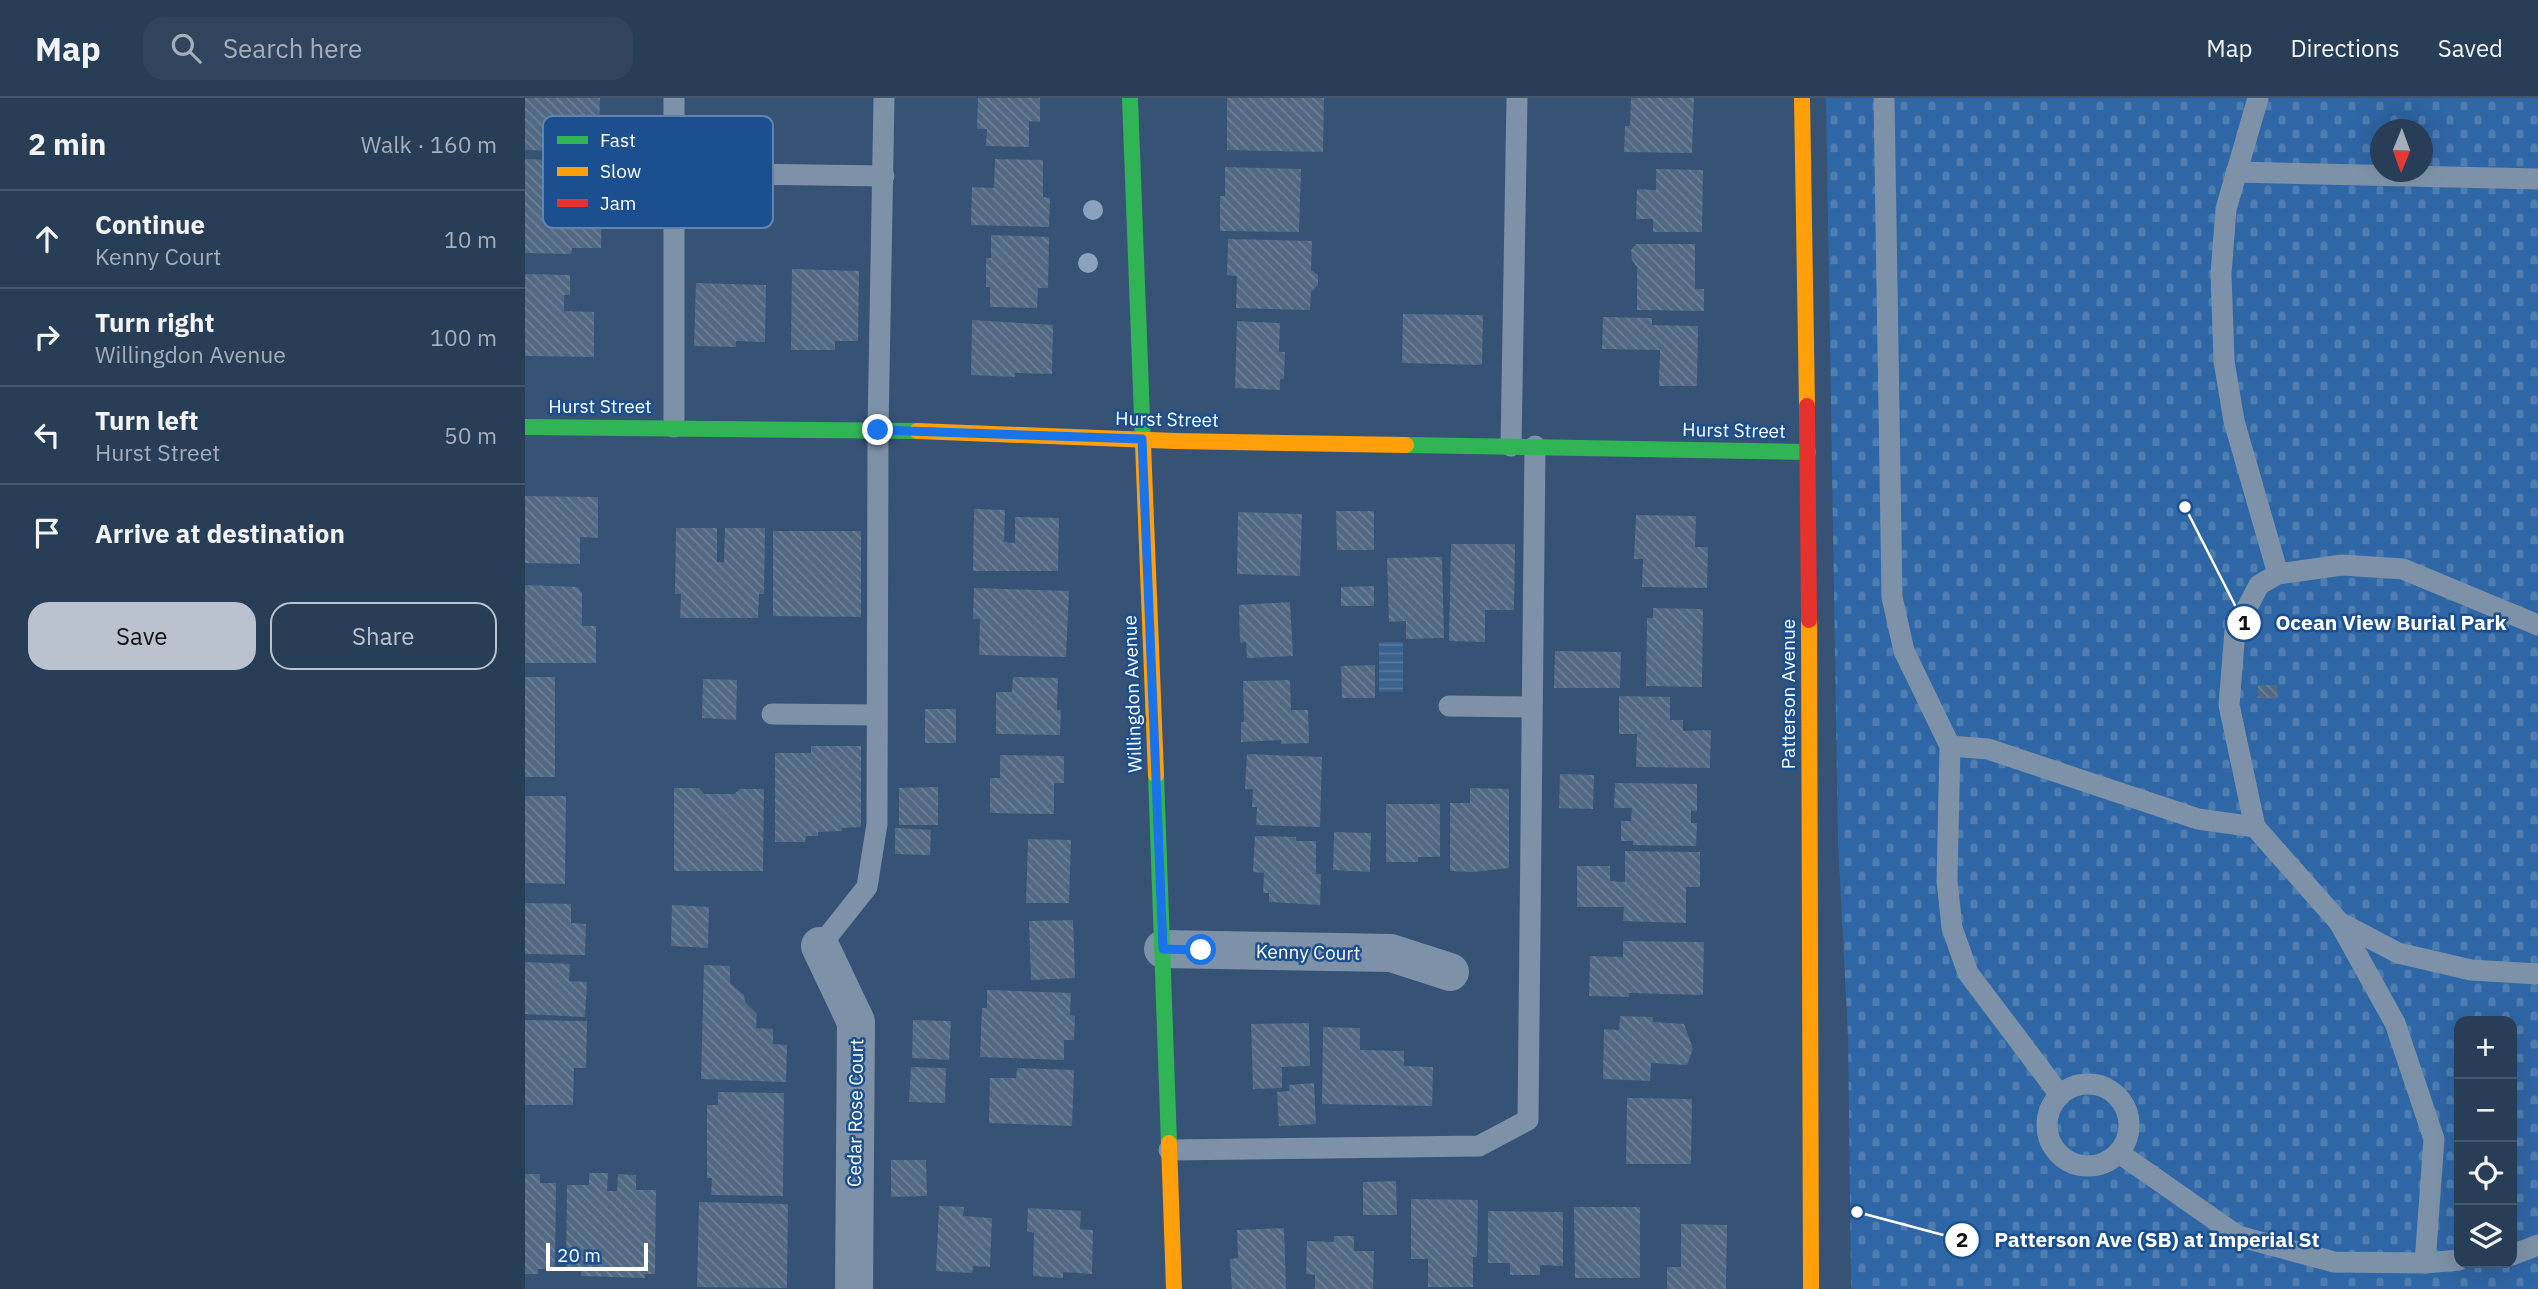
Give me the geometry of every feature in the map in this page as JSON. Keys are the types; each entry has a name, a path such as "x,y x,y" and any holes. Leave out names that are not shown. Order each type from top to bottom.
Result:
{"street":[{"name":"Willingdon Avenue","path":"1130,98 1174,1289"},
{"name":"Patterson Avenue","path":"1803,98 1808,452 1811,1289"},
{"name":"Hurst Street","path":"525,426 878,430 1142,439 1808,452"},
{"name":"Cedar Rose Court","path":"820,946 856,1022 854,1289"},
{"name":"Kenny Court","path":"1163,949 1391,953 1450,972"}],"lane":[{"path":"674,98 674,116"},
{"path":"820,946 867,887 877,824 878,430 884,98"},
{"path":"1511,446 1517,98"},
{"path":"1884,98 1892,597 1904,651 1949,746 1947,881 1952,928 1968,974 2060,1095"},
{"path":"2258,98 2226,209 2221,274 2224,361 2234,421 2277,574"},
{"path":"2236,172 2538,179"},
{"path":"773,174 884,176"},
{"path":"674,228 674,427"},
{"path":"1169,1150 1479,1146 1528,1120 1530,707 1535,446"},
{"path":"2425,1263 2434,1139 2395,1023 2339,922 2255,827 2229,705 2235,631 2259,585 2277,574 2342,565 2403,569 2538,625"},
{"path":"1449,706 1530,707"},
{"path":"772,714 877,715"},
{"path":"1949,746 1988,749 2198,819 2255,827"},
{"path":"2339,922 2398,953 2471,971 2538,974"},
{"path":"2081,1084 2093,1084 2115,1094 2128,1116 2129,1129 2126,1142 2119,1153 2095,1166 2081,1166 2057,1153 2050,1142 2047,1117 2060,1095 2081,1084"},
{"path":"2119,1153 2238,1236 2334,1262 2425,1263 2454,1260"},
{"path":"2517,1253 2538,1245"}],"green space":[{"path":"1826,98 2538,98 2538,1289 1851,1289 1848,1036 1838,843"}],"shaded area":[{"path":"1379,642 1403,642 1403,692 1379,692"}],"building":[{"path":"525,98 600,98 600,116 543,116 543,151 525,150"},
{"path":"978,98 1040,98 1040,122 1029,121 1029,147 986,146 987,129 977,129"},
{"path":"1227,98 1324,98 1323,152 1227,150"},
{"path":"1631,98 1694,98 1692,153 1624,152 1625,126 1630,126"},
{"path":"525,159 543,160 543,228 602,228 601,248 572,248 571,254 525,253"},
{"path":"995,159 1043,160 1043,197 1050,198 1049,227 971,225 972,187 994,188"},
{"path":"1225,167 1301,169 1299,232 1220,231 1220,196 1225,196"},
{"path":"1656,169 1703,170 1702,232 1653,232 1653,219 1636,219 1637,189 1656,190"},
{"path":"991,235 1049,237 1048,288 1038,288 1037,308 990,307 990,287 986,287 986,258 991,258"},
{"path":"1228,239 1312,241 1311,270 1318,275 1318,285 1311,292 1310,310 1236,308 1237,276 1227,275"},
{"path":"1636,244 1695,244 1695,289 1704,289 1704,311 1637,310 1637,267 1632,260 1631,250"},
{"path":"792,269 859,271 858,341 835,341 835,350 791,350"},
{"path":"525,274 570,275 570,295 564,295 564,311 594,312 594,357 525,356"},
{"path":"696,283 766,285 765,342 736,341 736,347 694,346"},
{"path":"1403,314 1483,315 1482,365 1402,363"},
{"path":"1603,317 1652,318 1652,325 1698,326 1697,386 1659,386 1660,350 1602,349"},
{"path":"972,320 1053,325 1052,374 1015,373 1015,377 971,375"},
{"path":"1237,321 1280,323 1279,352 1285,352 1284,379 1280,379 1280,390 1235,388"},
{"path":"525,496 598,497 598,538 580,537 580,564 525,563"},
{"path":"974,509 1005,510 1004,542 1015,543 1015,517 1059,518 1058,571 973,571"},
{"path":"1336,511 1374,511 1374,550 1337,550"},
{"path":"1238,512 1302,514 1300,576 1237,574"},
{"path":"1636,515 1696,516 1695,547 1708,547 1707,588 1642,587 1643,559 1634,559"},
{"path":"676,528 717,528 717,562 724,562 725,528 765,528 764,594 759,594 758,618 680,618 681,594 675,594"},
{"path":"773,531 861,531 861,617 773,616"},
{"path":"1451,544 1515,544 1514,610 1485,610 1485,642 1449,641"},
{"path":"1442,557 1444,638 1406,639 1406,621 1389,622 1387,558"},
{"path":"525,585 578,587 582,593 582,626 596,626 596,663 525,663"},
{"path":"1374,586 1374,606 1341,606 1341,587"},
{"path":"974,588 1069,591 1066,657 979,655 980,619 973,619"},
{"path":"1290,602 1293,656 1247,658 1246,642 1240,643 1239,605"},
{"path":"1653,608 1703,609 1702,687 1646,686 1647,618 1653,618"},
{"path":"1555,651 1621,652 1620,688 1554,688"},
{"path":"1375,665 1375,698 1342,698 1341,666"},
{"path":"525,677 555,677 555,777 525,777"},
{"path":"1013,677 1058,678 1057,710 1061,710 1060,735 996,734 996,692 1012,692"},
{"path":"703,679 737,680 736,720 702,718"},
{"path":"1290,680 1291,710 1308,710 1309,743 1281,744 1281,740 1241,742 1241,722 1244,722 1243,681"},
{"path":"2258,685 2277,685 2278,698 2258,698"},
{"path":"1619,696 1670,697 1670,720 1683,720 1683,731 1711,730 1710,768 1636,767 1637,734 1619,734"},
{"path":"925,709 956,709 956,743 925,743"},
{"path":"811,746 861,746 861,827 818,832 818,836 806,836 805,842 775,842 775,753 811,753"},
{"path":"1247,754 1322,757 1320,827 1256,825 1257,807 1252,807 1253,789 1245,789"},
{"path":"1000,755 1064,756 1064,783 1054,783 1054,814 990,813 990,778 1000,778"},
{"path":"1560,774 1594,775 1593,809 1559,808"},
{"path":"1615,783 1697,784 1697,811 1691,811 1691,823 1697,823 1696,846 1633,845 1633,841 1621,841 1621,821 1631,821 1632,808 1614,808"},
{"path":"938,787 938,825 899,825 899,788"},
{"path":"674,788 699,788 704,794 734,794 740,789 764,789 763,871 674,871"},
{"path":"1470,788 1509,789 1509,868 1473,872 1450,871 1450,803 1470,803"},
{"path":"525,796 566,796 565,884 525,883"},
{"path":"1386,804 1440,804 1440,857 1418,857 1418,862 1386,862"},
{"path":"895,828 931,830 930,855 895,854"},
{"path":"1334,832 1371,833 1370,872 1333,870"},
{"path":"1255,836 1296,837 1296,841 1316,841 1316,874 1321,874 1320,905 1269,902 1269,893 1263,893 1264,873 1253,872"},
{"path":"1028,839 1071,840 1069,903 1026,903"},
{"path":"1625,851 1700,852 1700,887 1686,887 1686,923 1623,921 1624,907 1577,907 1577,866 1610,866 1610,881 1625,882"},
{"path":"525,903 571,904 571,923 586,924 585,955 525,954"},
{"path":"672,905 709,907 708,948 671,946"},
{"path":"1073,920 1075,978 1031,980 1029,921"},
{"path":"1623,941 1704,942 1703,995 1629,993 1629,997 1589,996 1590,956 1623,957"},
{"path":"525,962 570,964 569,981 587,982 585,1017 525,1014"},
{"path":"704,965 730,966 730,983 744,995 745,1002 757,1014 756,1028 773,1029 773,1044 787,1045 786,1082 701,1079"},
{"path":"987,990 1071,993 1070,1015 1075,1016 1074,1040 1064,1040 1064,1060 980,1057 982,1008 987,1008"},
{"path":"1620,1016 1653,1017 1653,1022 1684,1024 1693,1049 1687,1065 1651,1063 1650,1081 1603,1079 1604,1029 1619,1030"},
{"path":"525,1020 587,1021 586,1068 574,1068 573,1105 525,1105"},
{"path":"913,1020 951,1021 949,1060 912,1058"},
{"path":"1309,1023 1310,1066 1282,1067 1282,1088 1253,1089 1251,1024"},
{"path":"1323,1027 1360,1028 1360,1050 1404,1051 1404,1066 1433,1067 1432,1106 1322,1104"},
{"path":"911,1067 946,1068 945,1103 909,1102"},
{"path":"1017,1068 1074,1070 1072,1126 989,1123 990,1078 1016,1078"},
{"path":"1314,1083 1316,1124 1279,1126 1277,1092 1289,1091 1289,1085"},
{"path":"718,1092 784,1093 783,1196 711,1195 712,1178 707,1178 707,1105 718,1105"},
{"path":"1627,1098 1692,1099 1691,1164 1626,1164"},
{"path":"891,1160 926,1160 927,1196 891,1197"},
{"path":"589,1173 608,1173 607,1191 617,1191 618,1174 636,1175 636,1190 656,1190 655,1274 645,1274 645,1278 581,1276 581,1271 566,1271 567,1185 589,1185"},
{"path":"525,1174 540,1174 540,1183 556,1183 555,1269 538,1269 538,1274 525,1274"},
{"path":"1396,1181 1397,1215 1363,1215 1363,1182"},
{"path":"1411,1199 1478,1200 1477,1257 1473,1257 1473,1287 1428,1287 1428,1259 1411,1259"},
{"path":"699,1202 788,1204 787,1288 697,1287"},
{"path":"939,1206 964,1207 963,1216 992,1218 990,1267 973,1266 972,1273 936,1271"},
{"path":"1574,1207 1640,1207 1640,1278 1575,1278"},
{"path":"1028,1208 1081,1211 1080,1229 1093,1230 1092,1274 1063,1272 1063,1278 1033,1276 1034,1233 1027,1231"},
{"path":"1488,1211 1563,1212 1563,1266 1540,1265 1540,1275 1510,1275 1510,1263 1488,1263"},
{"path":"1681,1224 1727,1225 1726,1289 1667,1289 1667,1267 1681,1267"},
{"path":"1284,1228 1286,1289 1232,1289 1230,1259 1238,1258 1237,1230"},
{"path":"1334,1236 1354,1236 1354,1251 1374,1251 1373,1289 1315,1289 1315,1275 1306,1274 1307,1241 1334,1242"}],"traffic: fast":[{"path":"1130,98 1143,444"},
{"path":"525,427 917,431"},
{"path":"1406,445 1808,452"},
{"path":"1156,775 1169,1143"}],"traffic: slow":[{"path":"1802,98 1807,406"},
{"path":"917,431 1176,441 1406,445"},
{"path":"1143,444 1156,775"},
{"path":"1809,620 1811,1289"},
{"path":"1169,1143 1174,1289"}],"traffic: jam":[{"path":"1807,406 1809,620"}],"place":[{"name":"Ocean View Burial Park","path":"2185,507"},
{"name":"Patterson Ave (SB) at Imperial St","path":"1857,1212"}],"route":[{"path":"878,430 1142,439 1163,949 1201,950"}]}
